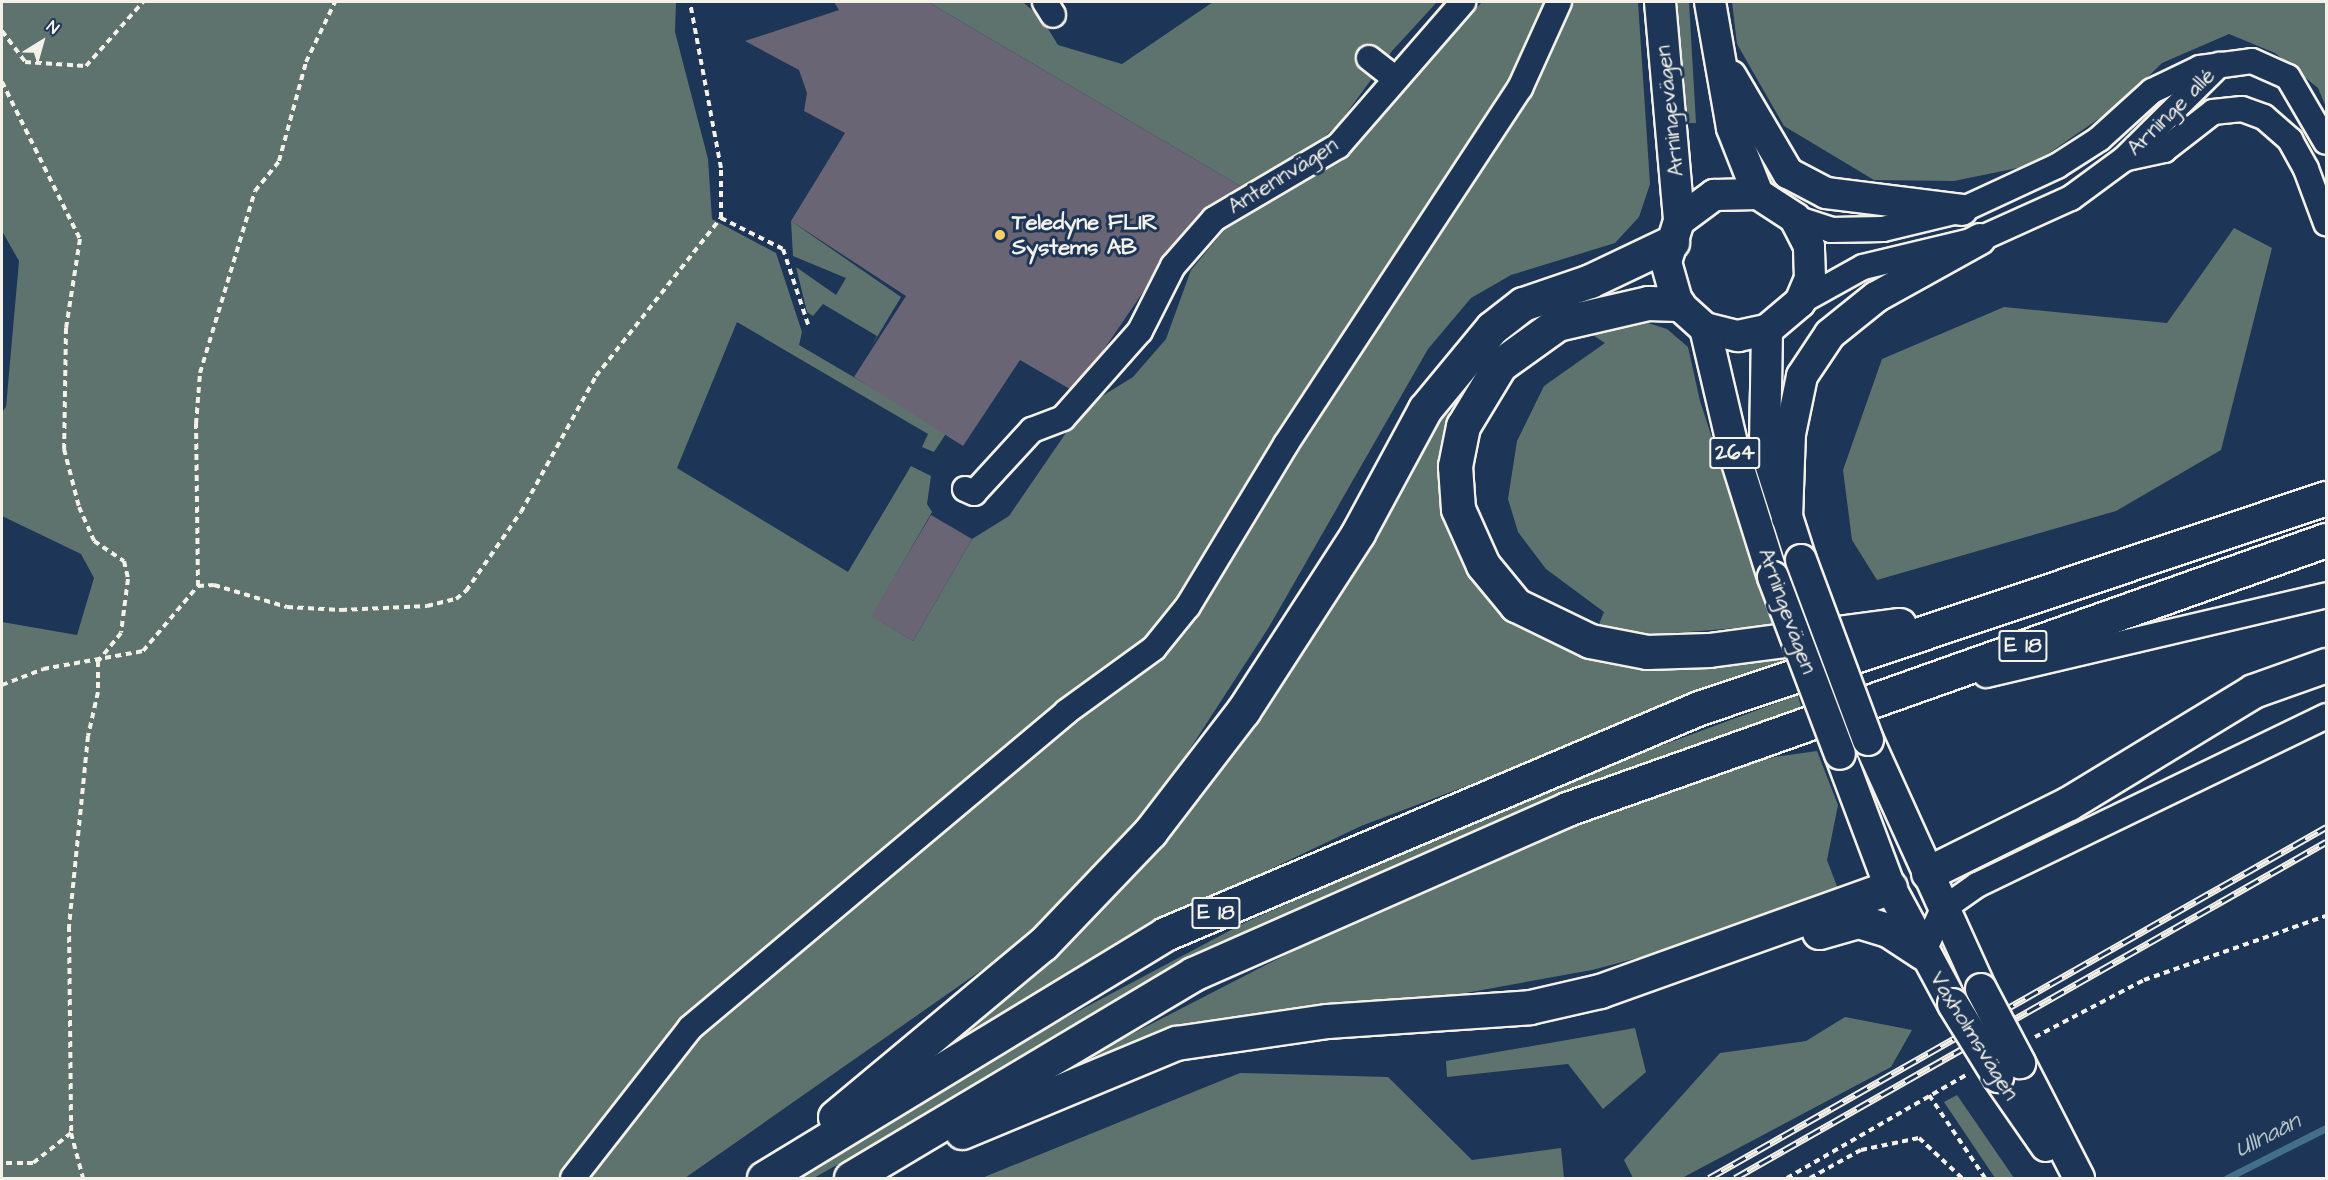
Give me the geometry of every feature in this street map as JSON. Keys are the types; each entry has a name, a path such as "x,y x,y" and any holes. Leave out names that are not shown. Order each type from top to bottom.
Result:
{"highway":[{"path":"763,1179 956,1012 1034,952 1150,832 1243,711 1358,533 1425,409 1492,328 1523,304 1590,281 1675,232"},
{"path":"1678,304 1648,303 1557,324 1500,365 1478,396 1463,426 1455,466 1458,509 1483,565 1516,605 1590,641 1647,652 1709,650 1882,629 2096,577"},
{"name":"E 18","path":"763,1179 1165,934 1699,708 2096,577 2326,498"},
{"name":"E 18","path":"850,1179 1193,974 1567,810 1720,752 2326,540"},
{"path":"1928,873 2069,803 2253,691 2326,665"},
{"path":"866,1179 983,1122 1176,1043 1327,1021 1530,1006 1600,991 1890,887"},
{"path":"1600,991 1634,997 1858,921 1888,930 1923,953"}],"main road":[{"name":"Arningevägen","path":"1660,2 1675,232 1666,262 1678,304"},
{"path":"1678,304 1705,328 1737,336 1767,330 1800,302 1810,278 1809,246 1795,218 1758,194 1732,128 1710,2"},
{"path":"1719,52 1760,132 1788,173 1826,193 1962,210"},
{"name":"Arningevägen","path":"1675,232 1714,195 1758,194"},
{"path":"1787,518 1790,434 1802,376 1830,334 1876,297 1980,239"},
{"name":"Arningevägen","path":"1705,328 1735,456 1773,577 1890,887"},
{"name":"Arningevägen","path":"1767,330 1765,448 1787,518 1868,740 1942,909 1981,989 2005,1063"},
{"path":"1890,887 1928,873"},
{"name":"Vaxholmsvägen","path":"1890,887 1923,953 1953,1004 2005,1063 2070,1179"},
{"path":"2005,1063 2079,1179"}],"street":[{"name":"Antennvägen","path":"965,489 974,493 1032,430 1063,418 1140,331 1173,266 1214,219 1338,146 1463,2"},
{"path":"573,1179 690,1028 1066,712 1154,648 1188,606 1286,444 1520,88 1559,2"},
{"path":"1369,58 1395,78"},
{"path":"2219,65 2252,61 2288,77 2326,142"},
{"name":"Arninge allé","path":"1795,218 1831,230 1883,229 1962,210 2057,166 2176,76 2219,65"},
{"name":"Arninge allé","path":"1800,302 1863,267 1980,239 2071,198 2124,159 2219,65"},
{"path":"2124,159 2164,150 2213,112 2242,109 2264,117 2290,140 2306,169 2326,224"},
{"path":"1720,752 1785,746 1991,673 2326,595"},
{"path":"1923,953 1942,909 1977,885 2326,716"}],"path":[{"path":"2,31 25,62 86,66 142,2"},
{"path":"2,686 43,669 128,655 153,644 198,586 200,497 196,424 200,373 255,191 279,161 296,114 306,62 335,2"},
{"path":"198,586 214,585 287,607 341,610 427,606 456,599 475,580 520,512 596,376 721,218 721,168 690,2"},
{"path":"2,82 80,239 66,328 64,449 79,507 94,541 124,561 128,579 121,633 98,661 69,926 71,1133 83,1179"},
{"path":"721,218 783,249 809,327"},
{"path":"1786,1179 1929,1095 2005,1063 2144,980 2326,916"},
{"path":"1929,1095 1985,1179"},
{"path":"2,1163 33,1162 71,1133"},
{"path":"1810,1179 1861,1150 1920,1138 1962,1179"}],"green space":[{"path":"2,2 676,2 675,32 708,159 712,219 776,253 802,332 799,345 947,432 934,452 922,447 928,434 737,322 677,468 848,572 911,466 931,476 927,504 932,512 872,616 913,641 972,539 1009,516 1083,408 1133,377 1166,339 1191,270 1225,229 1335,164 1482,2 1638,2 1650,184 1639,217 1615,243 1511,275 1471,298 1428,349 1269,627 1175,772 1080,890 1006,953 685,1178 2,1178 2,622 77,635 94,578 81,554 2,516 2,412 6,407 19,261 2,231"},
{"path":"928,2 1023,2 1042,19 1058,45 1122,64 1213,2 1437,2 1392,51 1338,125 1313,147 1242,187"},
{"path":"1675,2 1689,2 1696,123 1682,123"},
{"path":"1732,2 2326,2 2326,107 2318,88 2275,53 2229,34 2162,63 2120,104 2032,165 1954,181 1874,180 1784,126 1737,44"},
{"path":"791,221 901,297 871,347 877,336 823,304 813,316 807,312 796,267 836,295 846,278 793,256"},
{"path":"2234,228 2272,248 2221,450 2116,511 1877,580 1852,540 1843,470 1882,359 2004,307 2167,323"},
{"path":"1530,319 1491,355 1450,408 1440,460 1520,623 1565,649 1645,671 1783,657 1784,666 1361,826 1254,877 945,1047 942,1042 1046,963 1085,927 1184,820 1313,636 1409,455 1487,345"},
{"path":"1645,322 1667,329 1688,347 1700,401 1773,625 1651,635 1599,624 1604,612 1546,569 1518,532 1508,499 1517,441 1544,386 1605,343 1590,333"},
{"path":"1798,695 1801,707 1588,787 1131,996 814,1178 795,1178 1024,1040 1246,922 1579,776"},
{"path":"1817,751 1838,805 1827,860 1838,889 1656,953 1592,970 1097,1060 1089,1056 1297,949 1508,852 1740,762"},
{"path":"1845,1017 1912,1030 1891,1067 1682,1178 1633,1178 1624,1160 1720,1053 1806,1041"},
{"path":"1635,1028 1646,1072 1603,1109 1568,1064 1447,1077 1446,1061"},
{"path":"1240,1073 1388,1077 1472,1160 1561,1148 1564,1178 982,1178"},
{"path":"1957,1095 2014,1178 1995,1178 1944,1102"}],"building":[{"name":"Teledyne FLIR Systems AB","path":"834,2 928,2 1242,187 1173,248 1075,392 1020,360 963,446 854,377 906,296 791,221 845,133 804,111 807,93 799,70 745,41 839,10"},
{"path":"931,515 972,539 913,641 871,616"}],"waterway":[{"name":"Ullnaån","path":"2227,1178 2326,1128"}],"railway":[{"path":"1709,1178 2326,827"},
{"path":"1735,1178 2326,842"}],"place":[{"name":"Teledyne FLIR Systems AB","path":"1000,235"}]}
